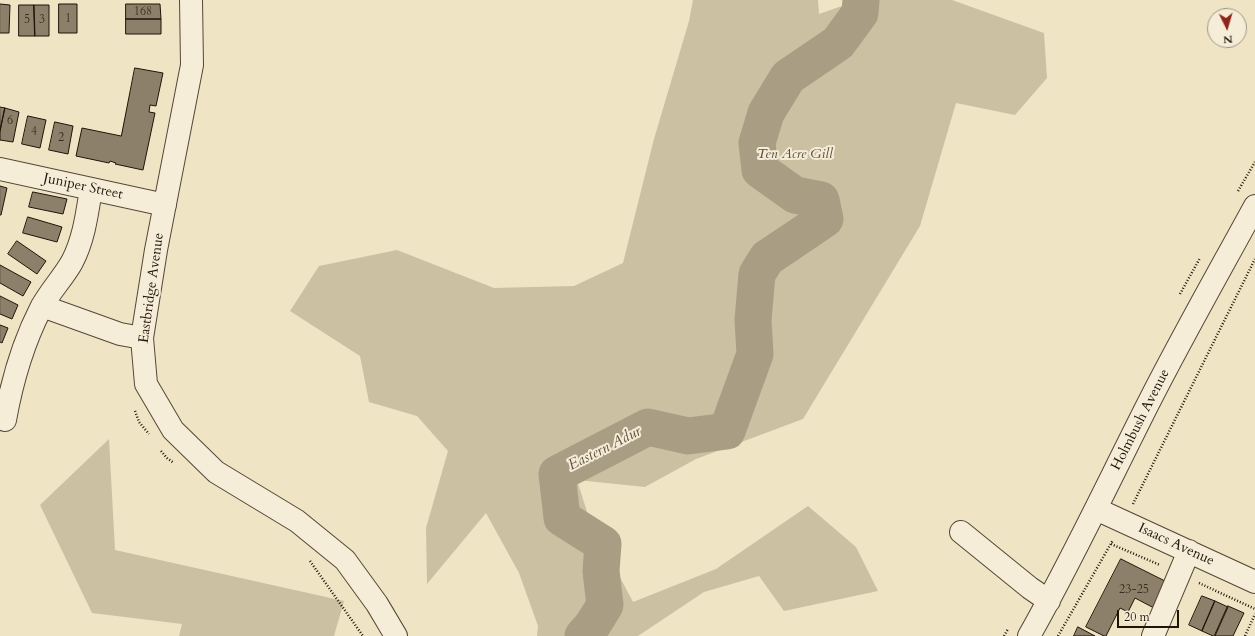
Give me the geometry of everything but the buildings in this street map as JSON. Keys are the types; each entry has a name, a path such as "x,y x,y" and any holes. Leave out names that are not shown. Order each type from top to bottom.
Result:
{"street":[{"name":"Eastbridge Avenue","path":"191,0 192,65 156,250 142,338 146,384 173,430 216,472 297,521 345,560 377,604 396,636"},
{"name":"Juniper Street","path":"0,170 165,205"},
{"path":"5,420 5,389 42,306 72,262 83,236 91,189"},
{"name":"Holmbush Avenue","path":"1029,636 1049,602 1149,403 1255,206"},
{"path":"42,306 120,334 142,338"},
{"name":"Isaacs Avenue","path":"1096,509 1255,582"},
{"path":"961,532 1049,602"},
{"path":"1153,636 1189,552"}],"path":[{"path":"1058,636 1124,522 1255,259"},
{"path":"1245,636 1255,614"}],"green space":[{"name":"Ten Acre Gill","path":"693,0 818,0 819,14 859,0 952,0 1044,33 1047,78 1015,115 956,103 920,226 803,419 696,459 645,487 577,480 589,518 633,602 716,569 808,506 856,547 878,591 784,611 759,576 704,592 638,636 537,636 538,626 519,573 486,513 427,584 426,528 448,451 417,416 369,402 360,356 290,311 319,266 397,250 494,288 574,286 623,263 654,139 689,21"},
{"path":"109,439 115,550 344,601 334,636 179,636 182,624 92,613 40,505"}],"waterway":[{"name":"Eastern Adur","path":"583,636 592,626 605,605 601,571 603,544 562,518 557,474 648,427 688,436 727,431 755,354 753,320 757,274 767,258 825,219 821,200 795,195 760,170 757,143 766,113 788,77 838,43 860,13 861,0"}]}
